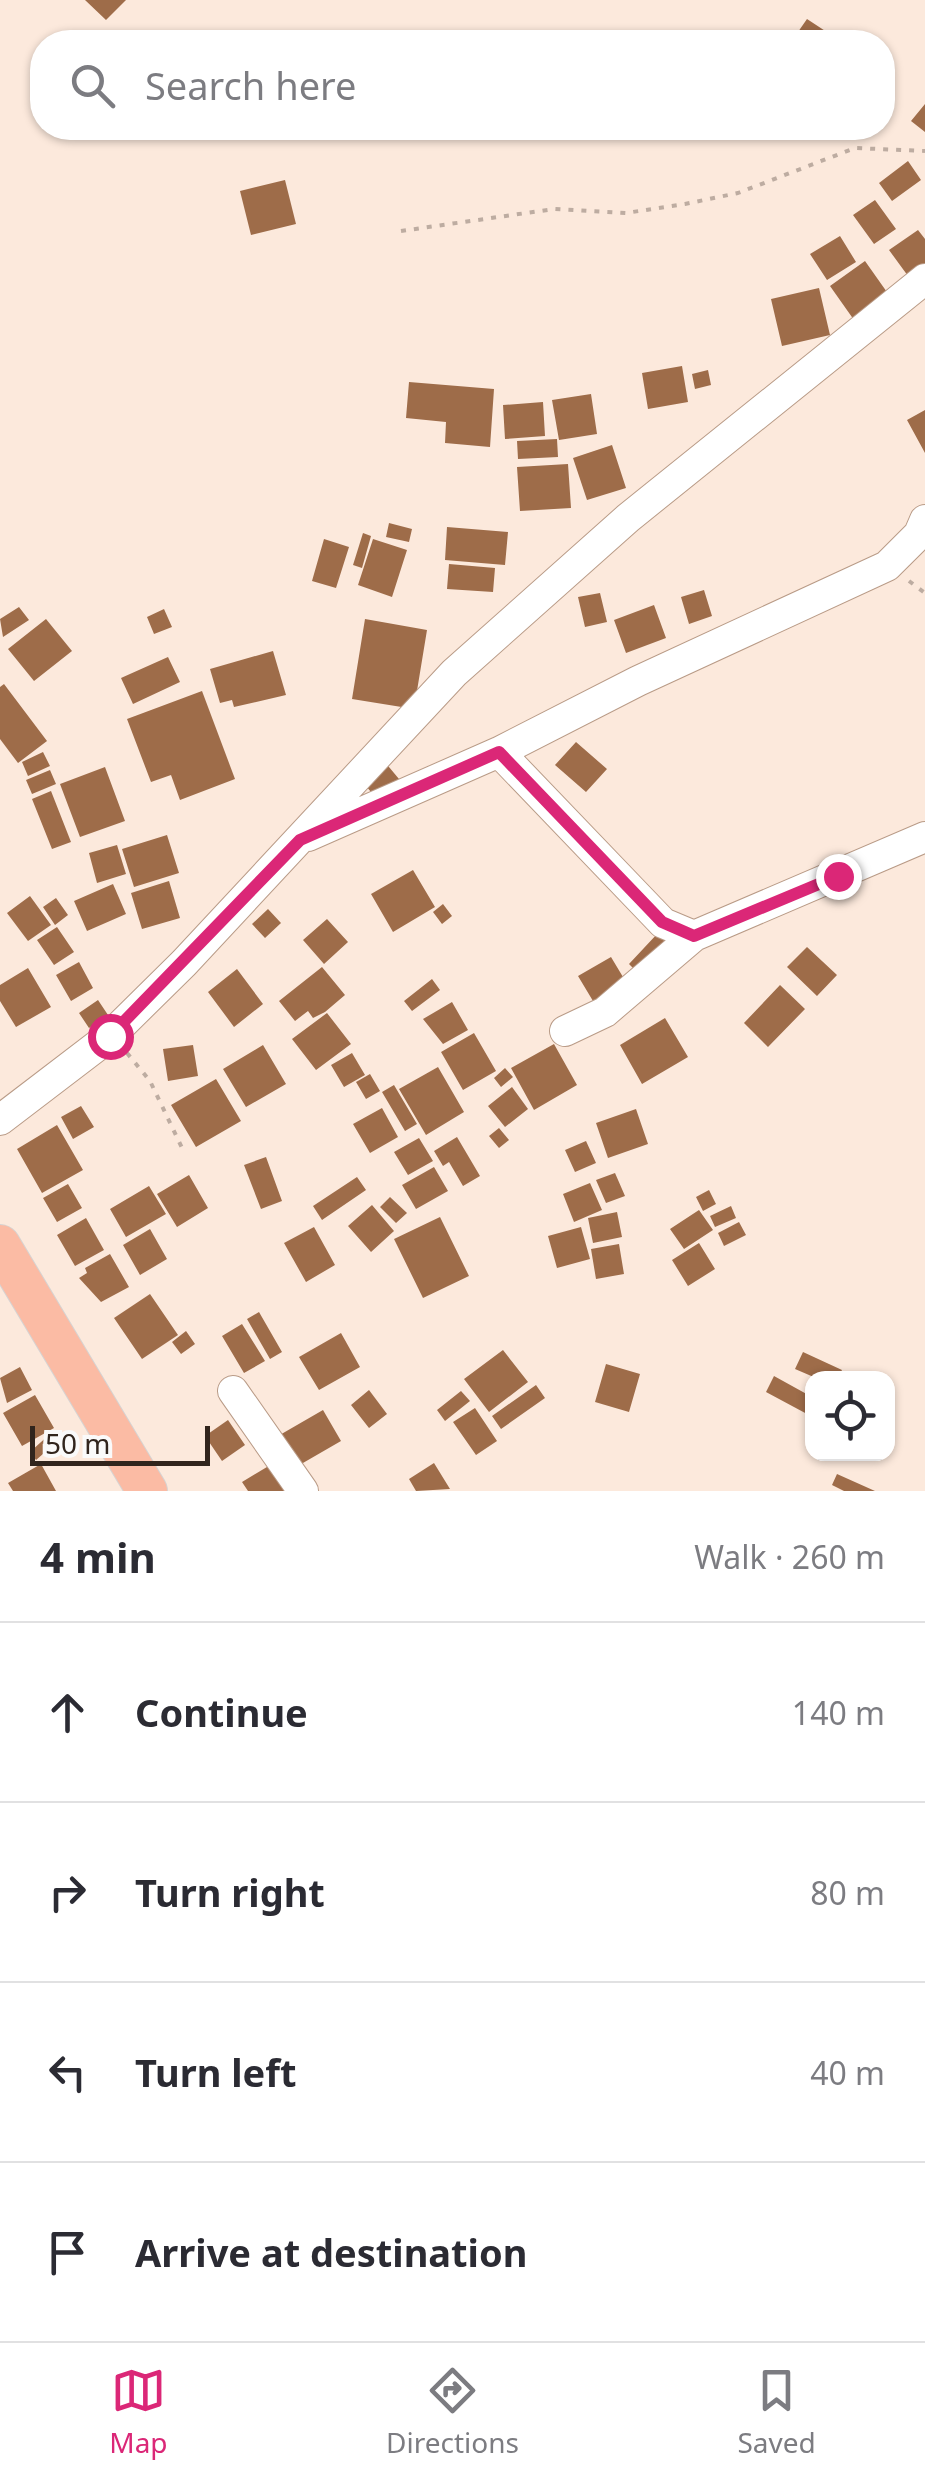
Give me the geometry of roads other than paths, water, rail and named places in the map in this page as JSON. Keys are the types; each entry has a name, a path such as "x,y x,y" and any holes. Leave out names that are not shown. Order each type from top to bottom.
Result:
{"main road":[{"path":"0,1245 147,1491"}],"street":[{"path":"0,1120 110,1036 300,840 350,780 454,673 628,518 925,280"},
{"path":"300,840 499,752 654,673 887,566 919,534 925,520"},
{"path":"499,752 662,922 694,936"},
{"path":"565,1031 605,1012 694,936 925,837"},
{"path":"233,1391 303,1491"}]}
